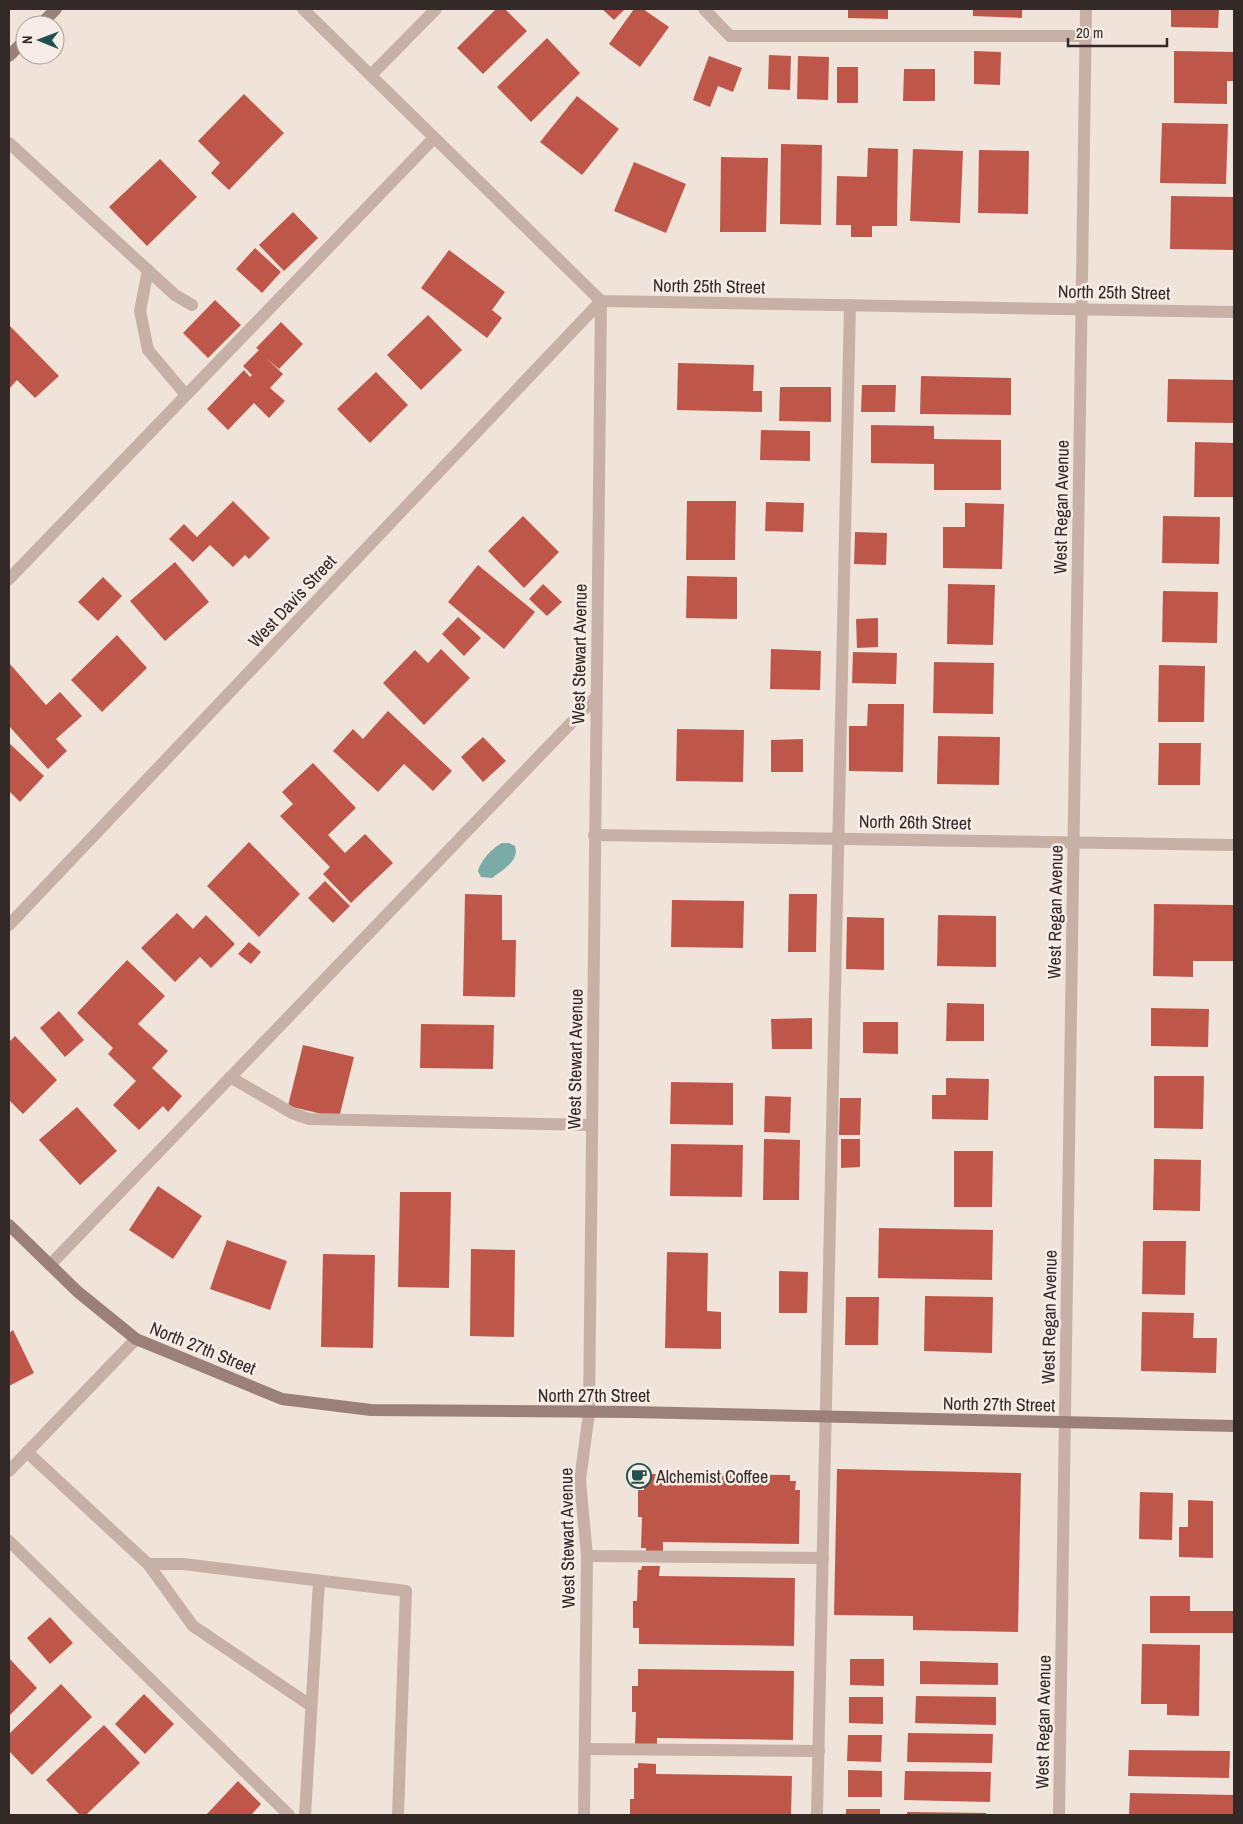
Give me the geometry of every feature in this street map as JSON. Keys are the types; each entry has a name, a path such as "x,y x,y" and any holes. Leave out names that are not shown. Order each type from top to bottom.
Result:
{"street":[{"path":"303,9 600,301"},
{"path":"371,75 436,9"},
{"path":"704,9 730,36 1086,36"},
{"name":"West Regan Avenue","path":"1058,1815 1086,9"},
{"path":"9,579 434,138"},
{"path":"9,143 175,295 192,305"},
{"path":"148,270 140,311 148,350 186,395"},
{"name":"North 25th Street","path":"600,301 1234,312"},
{"name":"West Stewart Avenue","path":"584,1815 587,1556 580,1480 589,1413 600,301"},
{"name":"West Davis Street","path":"9,926 600,301"},
{"path":"818,1815 850,305"},
{"path":"50,1265 596,698"},
{"name":"North 26th Street","path":"594,835 1234,845"},
{"path":"230,1077 292,1113 309,1119 592,1125"},
{"name":"North 27th Street","path":"9,1225 78,1292 136,1339 282,1399 371,1410 633,1412 826,1418 1234,1426"},
{"path":"9,1471 136,1339"},
{"path":"27,1452 148,1564 193,1626 310,1705"},
{"path":"9,1541 133,1660 289,1815"},
{"path":"587,1556 823,1558"},
{"path":"148,1564 183,1564 406,1591 398,1815"},
{"path":"304,1815 319,1581"},
{"path":"585,1749 819,1751"}],"water":[{"path":"502,843 509,843 515,846 516,851 513,861 492,878 481,877 478,871 484,859"}],"building":[{"path":"496,9 505,9 527,31 483,74 457,48"},
{"path":"602,9 625,9 614,20"},
{"path":"634,9 643,9 669,27 640,67 609,44"},
{"path":"848,9 888,9 888,19 848,18"},
{"path":"973,9 1022,9 1022,18 973,16"},
{"path":"1171,9 1219,9 1218,28 1171,27"},
{"path":"547,38 580,73 531,122 497,87"},
{"path":"974,51 1001,52 1000,85 974,84"},
{"path":"1174,51 1234,52 1234,81 1227,81 1227,104 1174,103"},
{"path":"769,55 791,56 790,90 768,89"},
{"path":"709,56 742,68 733,92 718,86 710,107 693,100"},
{"path":"798,56 829,57 828,100 797,99"},
{"path":"837,67 858,67 858,103 837,103"},
{"path":"904,69 935,69 935,101 903,101"},
{"path":"244,94 284,133 229,190 211,173 220,163 198,141"},
{"path":"577,96 619,129 582,175 540,142"},
{"path":"1162,123 1228,124 1226,184 1160,183"},
{"path":"781,144 822,145 821,225 780,224"},
{"path":"868,148 898,149 897,226 872,226 872,237 851,237 851,225 836,225 837,176 867,177"},
{"path":"913,149 963,151 960,223 910,221"},
{"path":"979,150 1029,151 1028,214 978,213"},
{"path":"721,157 768,158 766,232 720,232"},
{"path":"160,159 197,197 147,246 109,207"},
{"path":"634,162 686,184 666,233 614,211"},
{"path":"1171,196 1234,197 1233,250 1170,249"},
{"path":"293,212 318,238 284,271 259,245"},
{"path":"255,248 281,272 262,293 236,269"},
{"path":"449,250 505,292 492,310 502,318 487,338 421,288"},
{"path":"215,300 241,325 208,358 183,333"},
{"path":"428,315 462,350 421,390 387,355"},
{"path":"281,322 303,344 279,369 266,358 283,374 270,388 285,401 269,418 254,403 228,430 207,409 244,370 250,377 252,375 243,366 259,350 256,348"},
{"path":"9,325 59,376 35,398 17,380 9,389"},
{"path":"678,363 754,365 753,391 762,391 762,412 677,410"},
{"path":"376,372 408,405 370,443 337,409"},
{"path":"921,376 1011,378 1011,415 920,414"},
{"path":"1168,379 1234,380 1234,423 1167,422"},
{"path":"862,385 896,385 895,412 861,412"},
{"path":"780,387 831,387 831,422 779,421"},
{"path":"871,425 934,426 934,439 1001,440 1001,490 934,490 934,464 871,463"},
{"path":"761,430 810,431 810,461 760,460"},
{"path":"1195,442 1234,443 1234,497 1194,497"},
{"path":"233,501 270,538 249,559 245,555 233,567 210,545 193,562 169,539 184,524 197,537"},
{"path":"687,501 736,501 735,560 686,560"},
{"path":"766,502 804,503 803,532 765,531"},
{"path":"965,503 1004,504 1002,569 943,568 943,527 965,527"},
{"path":"523,516 559,552 524,588 488,551"},
{"path":"1163,516 1220,517 1219,564 1162,563"},
{"path":"855,532 887,533 886,565 854,564"},
{"path":"175,562 209,602 165,641 130,601"},
{"path":"478,565 535,612 504,649 448,602"},
{"path":"687,576 737,577 737,619 686,618"},
{"path":"103,577 122,596 98,621 78,602"},
{"path":"543,584 562,602 547,616 529,599"},
{"path":"948,584 995,585 993,645 947,644"},
{"path":"1163,591 1218,592 1217,643 1162,642"},
{"path":"458,617 481,638 464,656 442,634"},
{"path":"878,618 878,647 857,648 856,619"},
{"path":"117,635 147,668 102,712 71,680"},
{"path":"441,649 470,678 424,725 383,683 415,650 428,663"},
{"path":"771,649 821,651 820,690 770,689"},
{"path":"853,652 897,653 896,684 852,683"},
{"path":"934,662 994,663 993,714 933,713"},
{"path":"9,663 46,705 60,692 82,716 56,739 67,751 48,769 9,726"},
{"path":"1159,665 1205,666 1204,722 1158,722"},
{"path":"868,704 904,704 903,772 849,771 849,726 867,726"},
{"path":"388,711 452,771 433,791 404,764 378,792 333,751 353,729 363,739"},
{"path":"677,729 744,730 743,782 676,781"},
{"path":"938,736 1000,737 999,785 937,784"},
{"path":"483,737 506,761 483,782 461,757"},
{"path":"803,739 803,772 771,772 771,740"},
{"path":"9,743 44,776 20,802 9,791"},
{"path":"1159,743 1201,743 1200,785 1158,785"},
{"path":"313,763 356,808 328,835 345,853 365,834 393,863 351,903 323,874 330,867 280,816 293,804 282,792"},
{"path":"249,842 300,894 259,937 207,886"},
{"path":"325,881 350,906 333,923 308,898"},
{"path":"465,894 502,895 502,940 516,940 515,997 463,996"},
{"path":"789,894 817,894 816,952 788,952"},
{"path":"672,900 744,901 743,948 671,947"},
{"path":"1154,904 1234,905 1234,961 1193,961 1193,977 1153,976"},
{"path":"177,913 193,929 206,915 235,944 211,968 200,957 175,982 141,948"},
{"path":"938,915 996,916 996,967 937,966"},
{"path":"847,917 884,918 884,970 846,969"},
{"path":"249,942 261,952 251,964 238,954"},
{"path":"127,960 165,996 138,1024 168,1051 152,1068 182,1096 168,1112 163,1106 139,1130 113,1105 136,1081 108,1054 113,1048 77,1013"},
{"path":"947,1003 984,1004 984,1041 946,1041"},
{"path":"1151,1008 1209,1009 1208,1047 1151,1046"},
{"path":"59,1011 84,1040 65,1057 40,1028"},
{"path":"812,1018 812,1049 772,1049 771,1019"},
{"path":"863,1022 898,1022 898,1054 863,1053"},
{"path":"421,1024 494,1025 493,1069 420,1068"},
{"path":"15,1036 57,1080 23,1114 9,1100 9,1042"},
{"path":"303,1045 354,1057 339,1118 288,1106"},
{"path":"1154,1076 1204,1076 1203,1129 1154,1128"},
{"path":"946,1078 989,1079 988,1120 932,1119 932,1095 946,1095"},
{"path":"671,1082 733,1083 733,1125 670,1124"},
{"path":"765,1096 791,1097 790,1133 764,1132"},
{"path":"840,1098 861,1098 860,1135 839,1135"},
{"path":"77,1107 117,1151 80,1185 39,1140"},
{"path":"764,1139 800,1140 799,1200 763,1200"},
{"path":"841,1139 860,1139 860,1167 841,1168"},
{"path":"671,1144 743,1145 742,1197 670,1196"},
{"path":"954,1151 993,1151 992,1207 954,1207"},
{"path":"1154,1159 1201,1160 1200,1211 1153,1210"},
{"path":"158,1186 202,1216 173,1259 129,1230"},
{"path":"400,1192 451,1192 449,1288 398,1287"},
{"path":"879,1228 993,1230 992,1280 878,1278"},
{"path":"227,1240 287,1261 270,1310 210,1289"},
{"path":"1143,1241 1186,1241 1185,1295 1142,1294"},
{"path":"471,1249 515,1250 514,1337 470,1336"},
{"path":"667,1252 708,1253 707,1311 721,1312 721,1349 665,1348"},
{"path":"323,1254 375,1255 373,1348 321,1347"},
{"path":"779,1271 808,1272 807,1313 779,1313"},
{"path":"925,1296 993,1297 992,1353 924,1351"},
{"path":"846,1297 879,1297 878,1345 845,1345"},
{"path":"1142,1312 1194,1313 1193,1338 1217,1338 1216,1373 1141,1371"},
{"path":"13,1330 34,1373 9,1386 9,1333"},
{"path":"837,1469 1021,1473 1018,1632 913,1630 913,1616 834,1615"},
{"path":"644,1474 790,1475 790,1481 796,1481 795,1490 800,1490 799,1544 663,1542 663,1553 646,1553 646,1548 641,1548 642,1517 638,1517 638,1490 644,1490"},
{"path":"1140,1492 1173,1493 1172,1540 1139,1539"},
{"path":"1188,1500 1213,1501 1213,1558 1179,1557 1179,1527 1188,1527"},
{"path":"642,1566 660,1566 659,1576 795,1578 794,1646 639,1644 639,1628 633,1628 633,1601 637,1601 638,1570 641,1570"},
{"path":"1150,1596 1190,1596 1190,1611 1234,1611 1234,1633 1150,1633"},
{"path":"50,1617 73,1643 50,1664 27,1638"},
{"path":"1142,1644 1200,1645 1199,1716 1167,1715 1167,1704 1141,1704"},
{"path":"9,1658 37,1688 9,1716"},
{"path":"850,1659 884,1659 884,1686 850,1685"},
{"path":"920,1661 998,1663 998,1685 920,1684"},
{"path":"638,1669 794,1671 793,1740 657,1738 657,1748 635,1744 636,1712 632,1712 632,1686 638,1686"},
{"path":"61,1684 92,1717 32,1775 9,1751 9,1734"},
{"path":"144,1694 174,1724 145,1754 115,1724"},
{"path":"916,1696 996,1697 996,1725 915,1723"},
{"path":"849,1697 883,1697 883,1724 849,1723"},
{"path":"104,1725 140,1763 86,1815 80,1815 46,1780"},
{"path":"908,1733 993,1734 992,1763 907,1762"},
{"path":"848,1735 882,1735 881,1762 847,1761"},
{"path":"1129,1750 1230,1751 1229,1778 1128,1776"},
{"path":"638,1763 656,1764 656,1774 792,1776 791,1815 630,1815 630,1799 634,1799 634,1768 638,1768"},
{"path":"848,1770 882,1771 882,1797 848,1797"},
{"path":"905,1771 991,1772 990,1802 904,1800"},
{"path":"238,1781 261,1804 251,1815 206,1815"},
{"path":"1130,1793 1234,1795 1234,1815 1129,1815"},
{"path":"846,1809 880,1809 880,1815 846,1815"},
{"path":"907,1812 986,1813 986,1815 907,1815"}],"place":[{"name":"Alchemist Coffee","path":"639,1476"}]}
